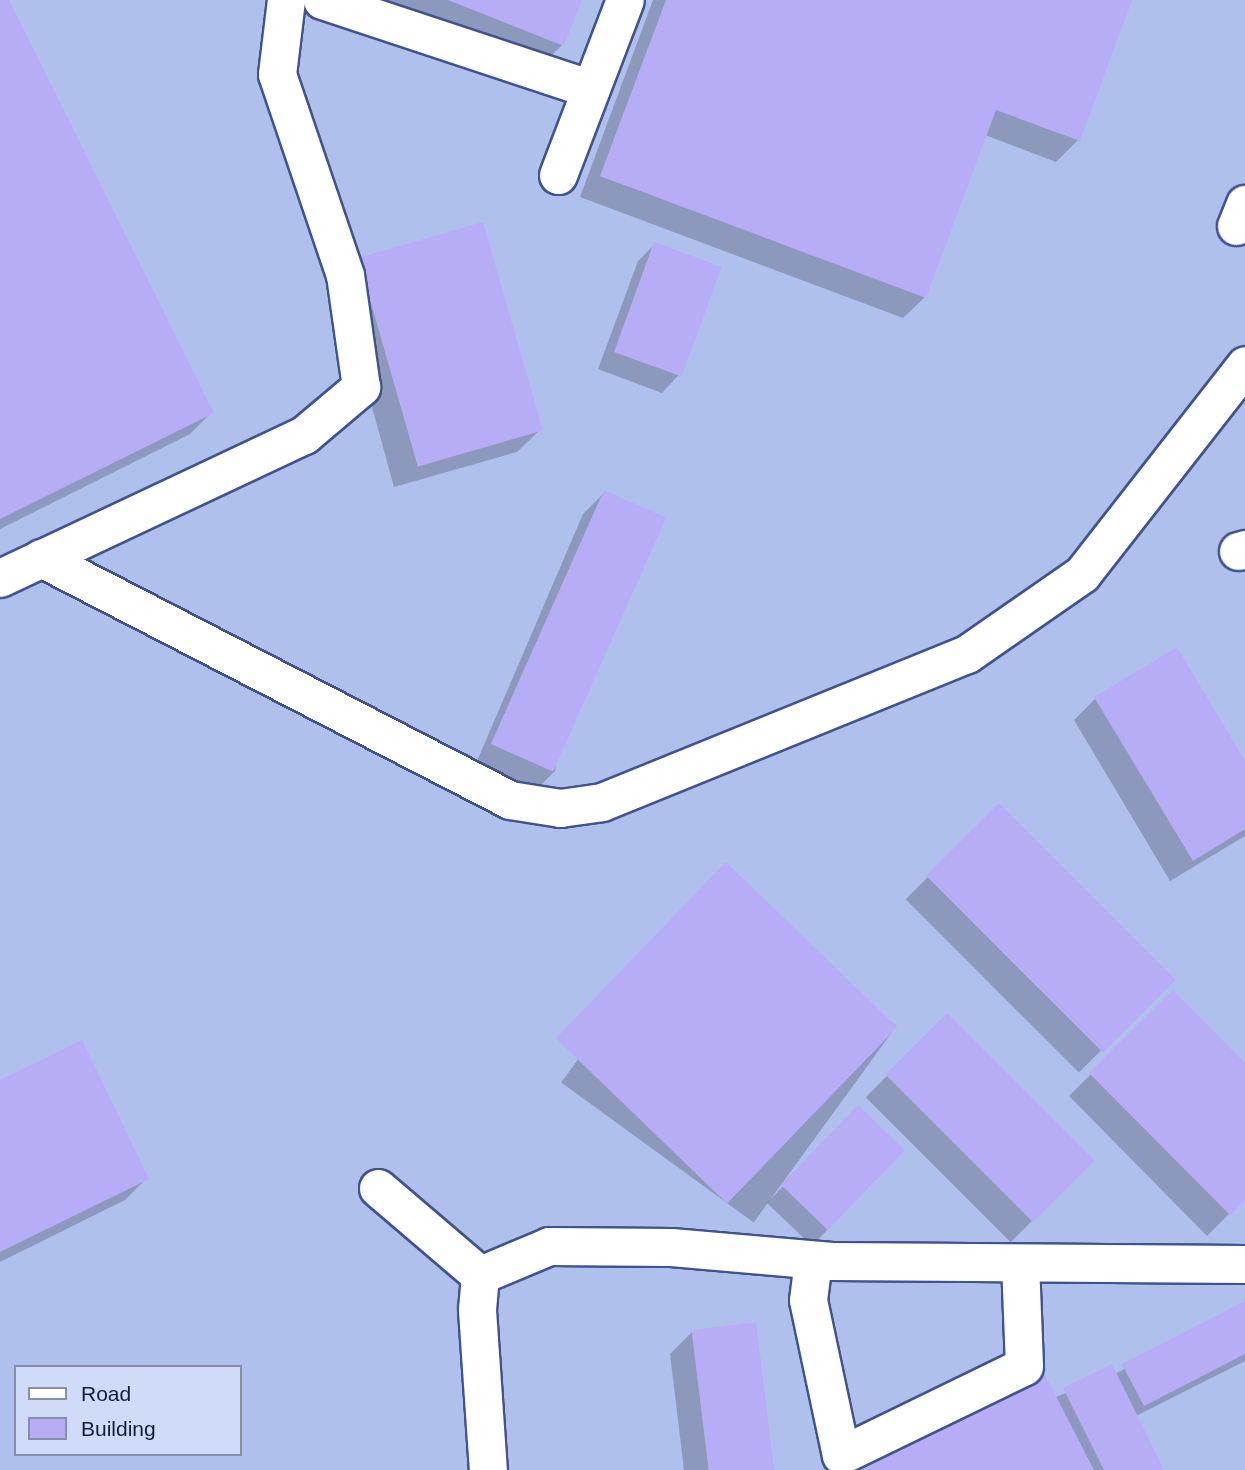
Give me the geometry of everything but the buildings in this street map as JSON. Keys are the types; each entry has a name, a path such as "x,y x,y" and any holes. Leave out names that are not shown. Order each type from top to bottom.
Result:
{"lane":[{"path":"0,578 304,435 361,387 345,275 277,74 286,0"},
{"path":"322,0 591,89"},
{"path":"558,175 625,0"},
{"path":"41,558 510,800 560,808 602,802 967,654 1082,574 1245,365"},
{"path":"378,1188 480,1275"},
{"path":"480,1275 548,1246 671,1247 813,1260 1245,1264"},
{"path":"813,1260 808,1300 841,1455 1024,1366 1020,1263"},
{"path":"480,1275 477,1310 488,1470"}],"shaded area":[{"path":"0,0 1245,0 1245,1470 0,1470"}]}
